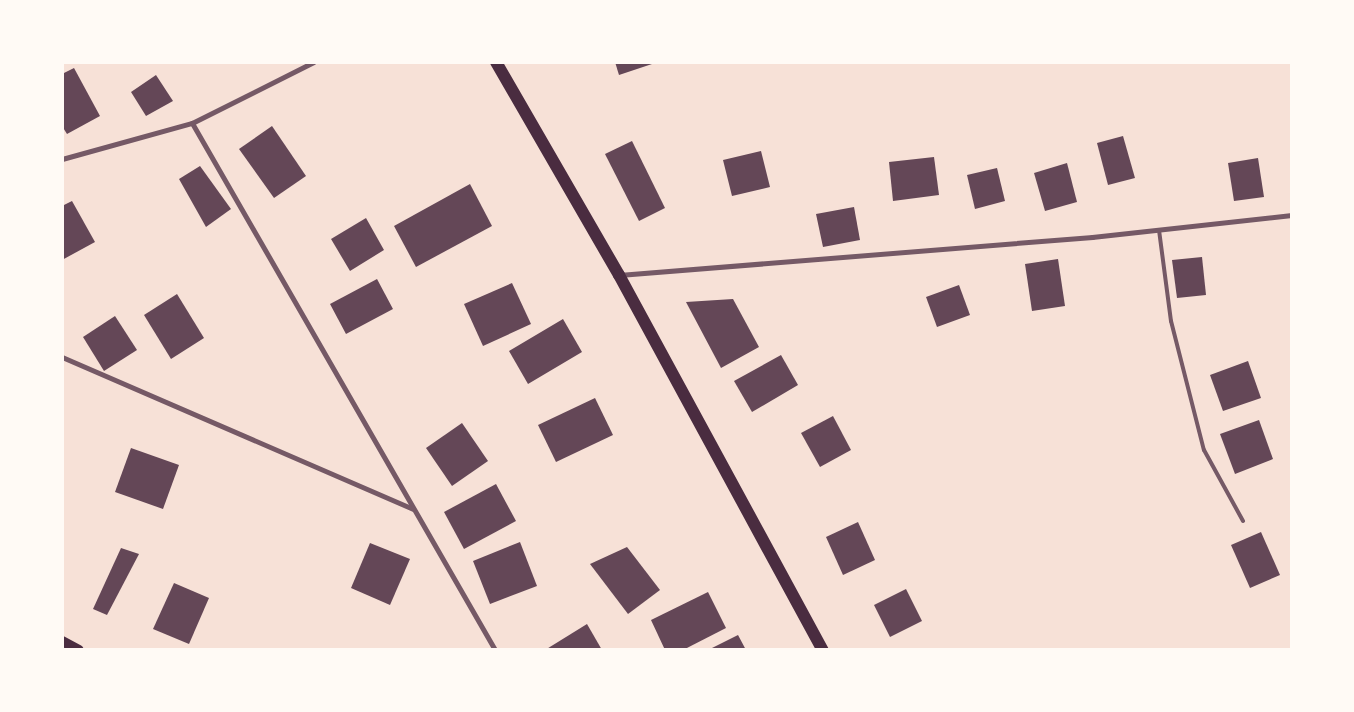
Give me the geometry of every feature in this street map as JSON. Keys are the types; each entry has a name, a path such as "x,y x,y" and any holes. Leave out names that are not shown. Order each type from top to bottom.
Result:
{"main road":[{"path":"496,62 619,275 823,650"},
{"path":"62,641 79,650"}],"street":[{"path":"62,159 192,123 314,62"},
{"path":"192,123 495,650"},
{"path":"619,275 1159,230 1292,215"},
{"path":"62,357 414,509"}],"lane":[{"path":"1159,230 1171,321 1204,450 1242,521"}],"building":[{"path":"615,62 655,62 655,63 619,75"},
{"path":"74,68 100,116 67,134 62,126 62,74"},
{"path":"156,75 173,101 146,116 131,92"},
{"path":"272,126 306,176 274,198 239,149"},
{"path":"1123,136 1135,178 1108,185 1097,143"},
{"path":"632,141 665,208 639,221 605,154"},
{"path":"761,151 770,187 732,196 723,160"},
{"path":"934,157 939,195 893,201 889,162"},
{"path":"1258,158 1264,197 1234,201 1228,163"},
{"path":"1067,163 1077,202 1045,211 1034,173"},
{"path":"200,166 231,209 206,227 179,179"},
{"path":"997,168 1005,201 975,209 967,175"},
{"path":"470,184 492,226 416,267 394,226"},
{"path":"72,201 95,242 62,260 62,206"},
{"path":"854,207 860,240 823,247 816,214"},
{"path":"366,218 384,250 350,271 331,239"},
{"path":"1202,257 1206,295 1177,298 1172,260"},
{"path":"1058,259 1065,306 1032,311 1025,264"},
{"path":"377,279 393,309 346,334 330,304"},
{"path":"512,283 531,324 483,346 464,304"},
{"path":"959,285 970,315 937,327 926,297"},
{"path":"177,294 204,338 171,359 144,315"},
{"path":"733,299 759,347 721,368 686,302"},
{"path":"115,316 137,350 104,371 83,337"},
{"path":"563,319 582,352 528,384 509,351"},
{"path":"781,355 798,385 752,412 734,381"},
{"path":"1248,361 1261,398 1223,411 1210,375"},
{"path":"595,398 613,435 556,462 538,425"},
{"path":"833,416 851,450 820,467 801,433"},
{"path":"1259,420 1273,459 1235,474 1220,434"},
{"path":"462,423 488,461 452,486 426,448"},
{"path":"131,448 179,465 163,509 115,492"},
{"path":"496,484 516,521 464,549 444,512"},
{"path":"858,522 875,560 843,575 826,537"},
{"path":"1261,532 1280,575 1250,588 1231,545"},
{"path":"520,542 537,586 490,604 473,561"},
{"path":"370,543 410,559 390,605 351,588"},
{"path":"627,547 660,590 628,614 590,564"},
{"path":"121,548 139,554 107,615 93,609"},
{"path":"174,583 209,598 189,644 153,629"},
{"path":"906,589 922,621 890,637 874,605"},
{"path":"708,592 726,628 683,650 665,650 651,620"},
{"path":"587,624 602,650 545,650"},
{"path":"738,635 746,650 708,650"}]}
